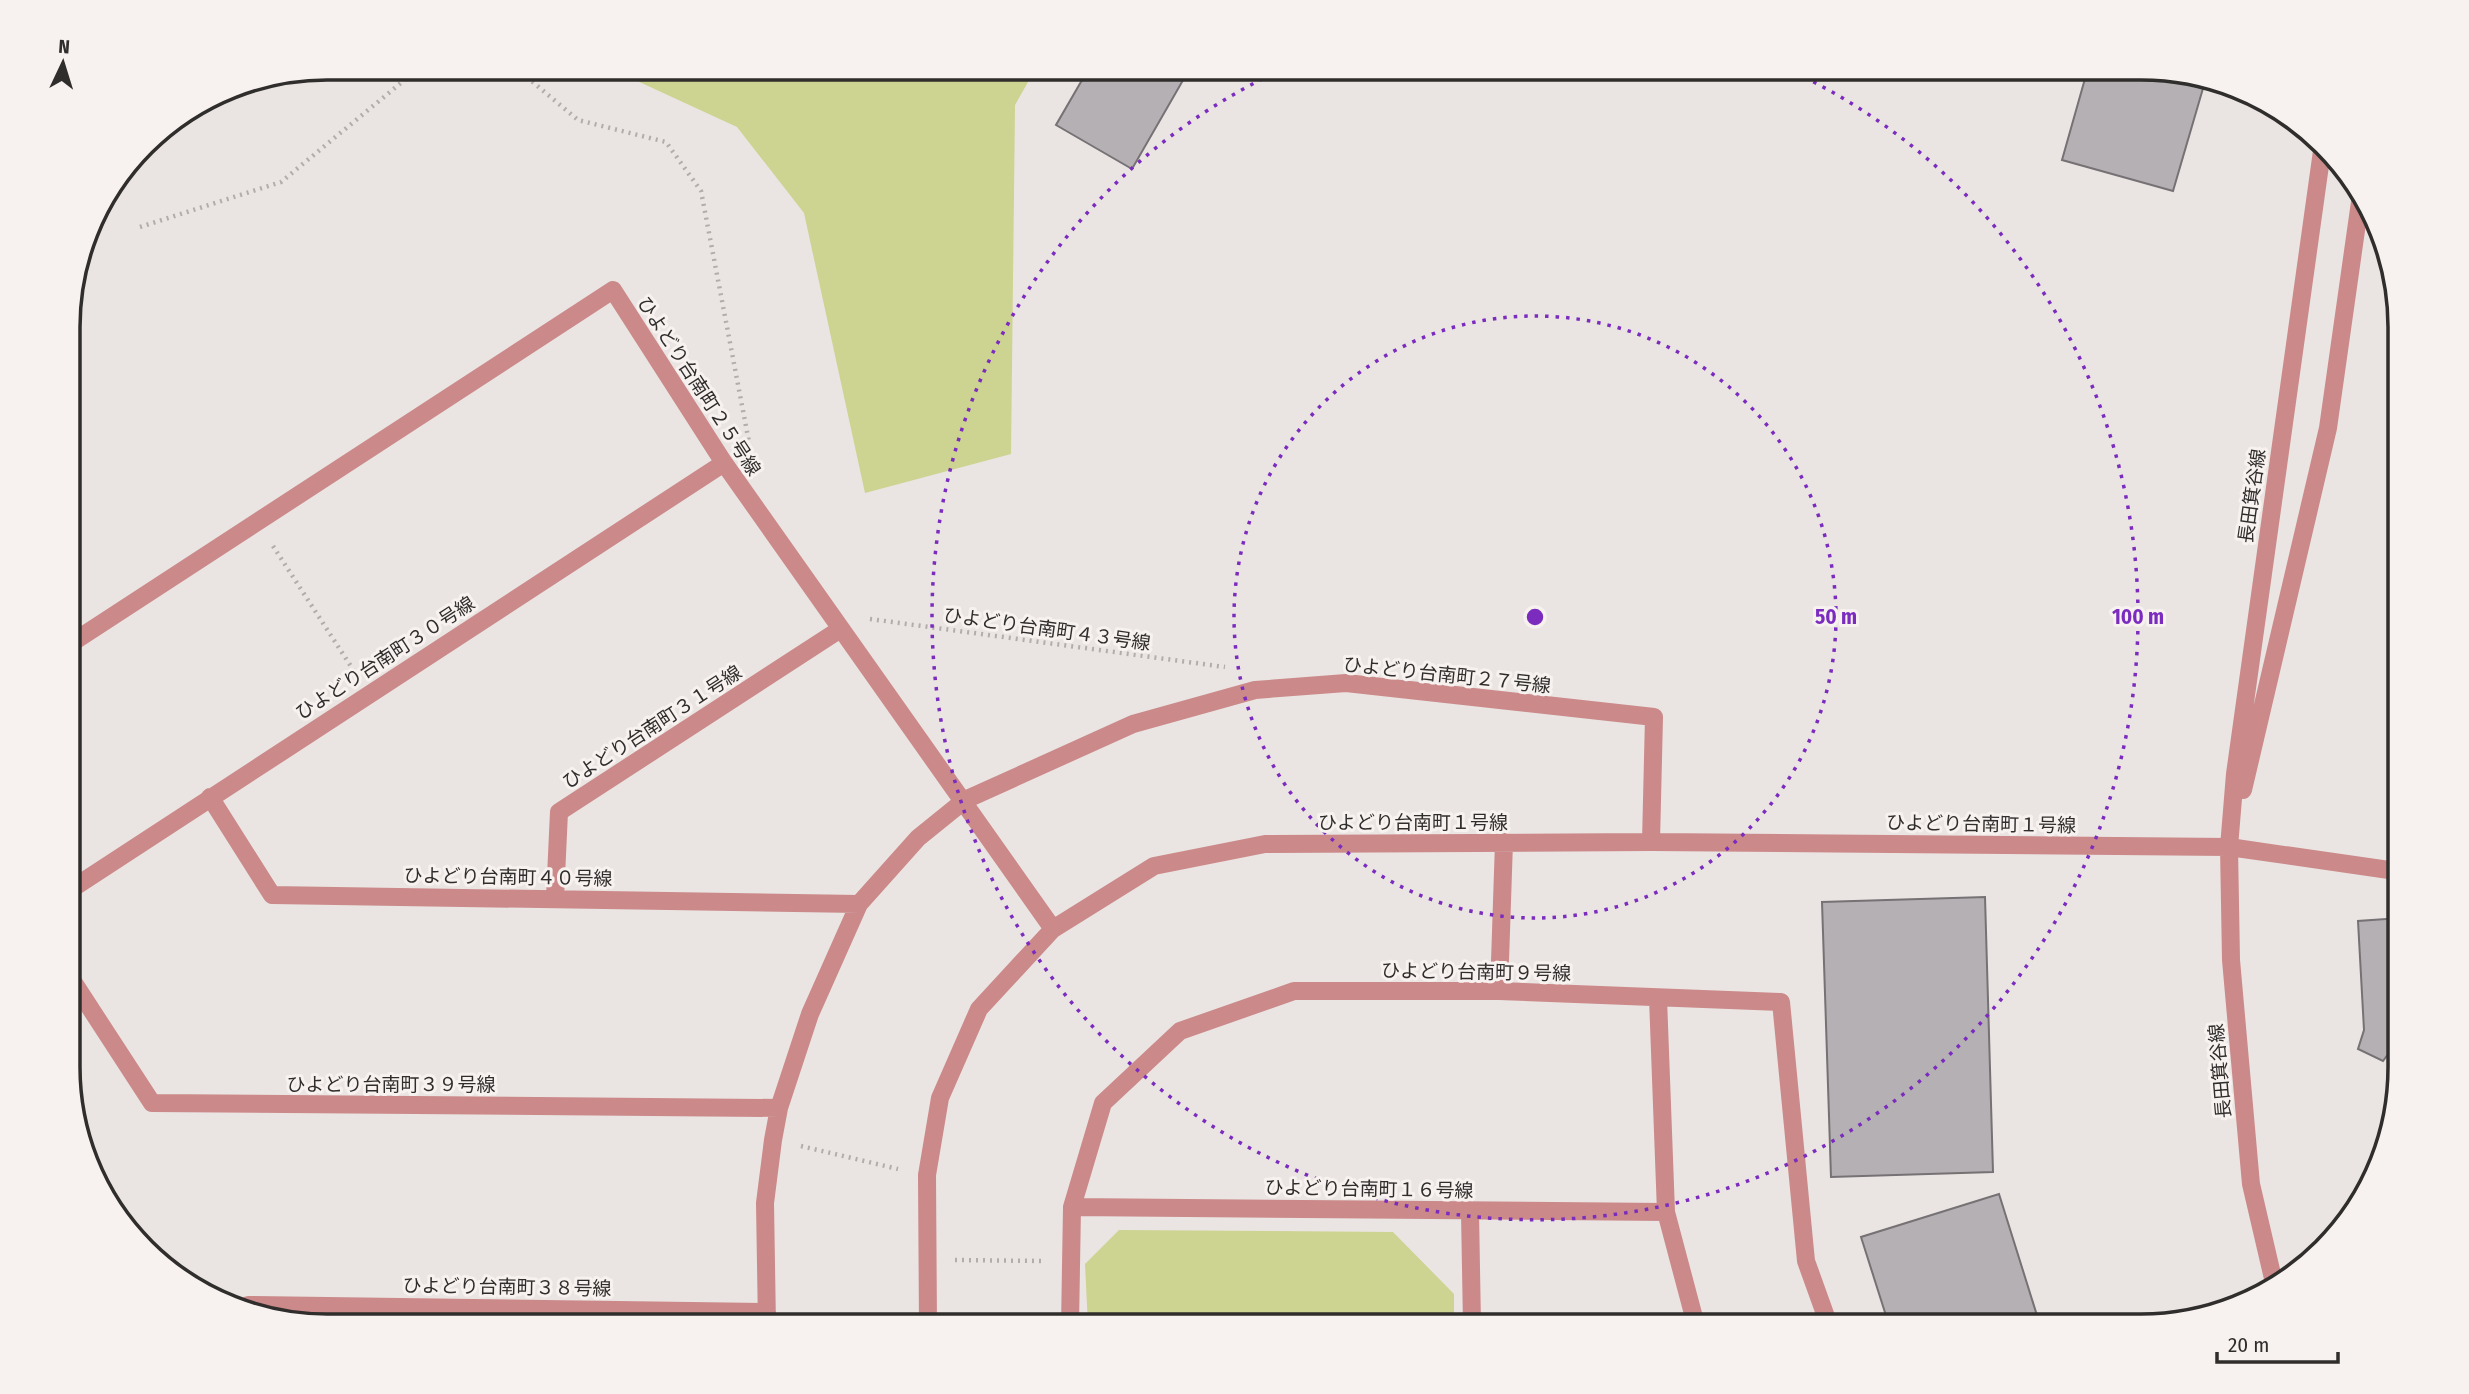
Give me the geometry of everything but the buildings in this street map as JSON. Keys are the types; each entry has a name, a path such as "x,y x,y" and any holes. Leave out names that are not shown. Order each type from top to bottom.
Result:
{"street":[{"name":"長田箕谷線","path":"2272,1276 2251,1184 2231,960 2229,848 2237,761 2321,158"},
{"name":"長田箕谷線","path":"2229,848 2328,428 2359,210"},
{"name":"ひよどり台南町２５号線","path":"80,637 613,290 724,463 827,613 965,800 1053,929"},
{"name":"ひよどり台南町３０号線","path":"80,883 724,463"},
{"name":"ひよどり台南町３１号線","path":"555,898 559,812 839,630"},
{"name":"ひよどり台南町２７号線","path":"767,1314 765,1203 773,1140 779,1108 810,1014 859,904 918,838 965,800 1133,724 1255,690 1346,683 1654,718 1651,842"},
{"name":"ひよどり台南町４０号線","path":"210,797 272,895 859,904"},
{"path":"1499,991 1504,842"},
{"name":"ひよどり台南町１号線","path":"928,1314 927,1175 940,1098 979,1009 1053,929 1154,866 1265,844 1651,842 2229,848 2388,870"},
{"name":"ひよどり台南町９号線","path":"1070,1314 1072,1207 1103,1103 1180,1031 1294,991 1499,991 1781,1002 1806,1261 1825,1313"},
{"name":"ひよどり台南町３９号線","path":"80,992 152,1103 779,1108"},
{"path":"1658,998 1666,1212 1693,1313"},
{"name":"ひよどり台南町１６号線","path":"1072,1207 1666,1212"},
{"path":"1470,1212 1472,1313"},
{"name":"ひよどり台南町３８号線","path":"265,1305 577,1314"}],"path":[{"path":"140,227 281,183 403,81"},
{"path":"531,81 578,120 666,142 701,191 749,442 724,463"},
{"path":"257,522 368,694"},
{"name":"ひよどり台南町４３号線","path":"827,613 1227,667 1255,690"},
{"path":"773,1140 927,1175"},
{"path":"928,1260 1070,1261"}],"green space":[{"path":"637,81 1029,81 1015,105 1011,454 865,493 804,213 737,127"},
{"path":"1119,1230 1393,1232 1454,1294 1454,1313 1087,1314 1085,1264"}]}
